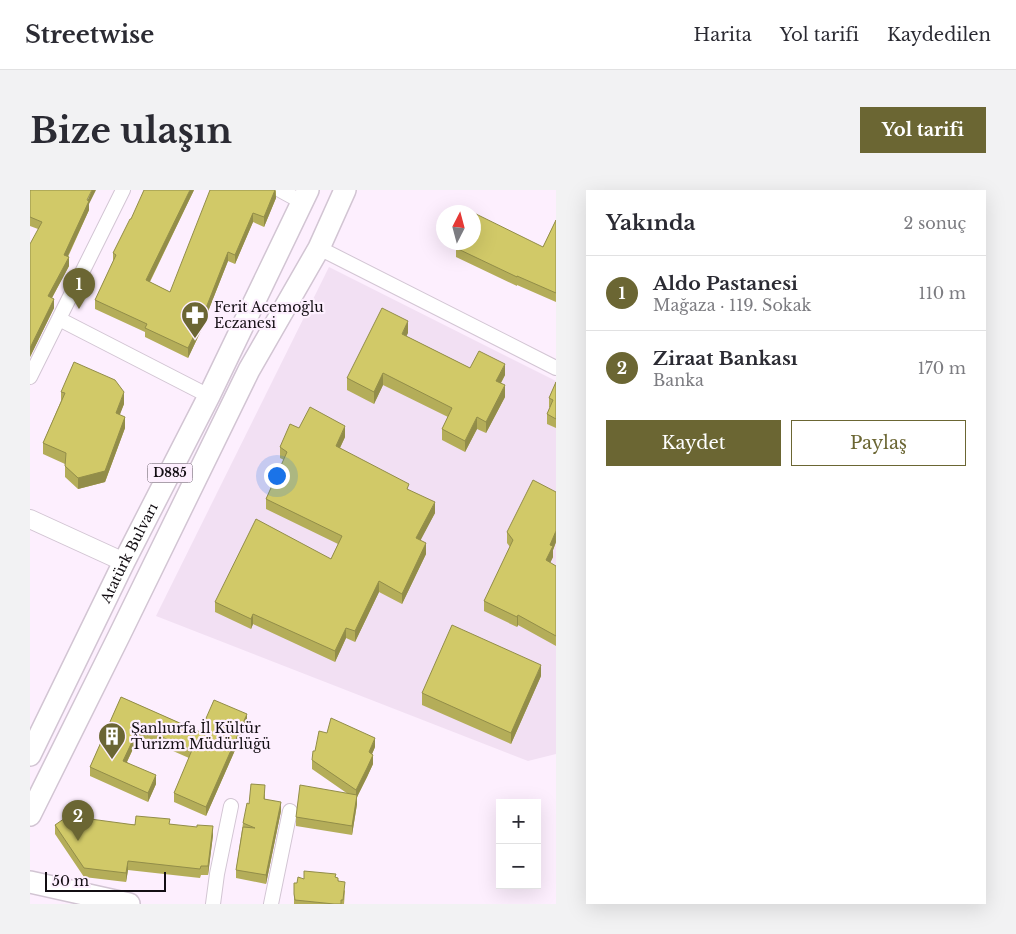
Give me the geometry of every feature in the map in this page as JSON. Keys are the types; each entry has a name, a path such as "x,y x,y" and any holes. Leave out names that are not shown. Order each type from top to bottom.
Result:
{"main road":[{"path":"30,815 248,370 319,248 345,190"},
{"name":"Atatürk Bulvarı","path":"30,755 124,562 209,396 305,196"},
{"path":"30,741 66,684"},
{"path":"30,882 129,904"}],"street":[{"path":"30,377 123,190"},
{"path":"280,190 305,196"},
{"path":"319,248 556,368"},
{"path":"59,319 209,396"},
{"path":"30,519 124,562"},
{"path":"213,904 231,806"},
{"path":"271,904 290,811"}],"shaded area":[{"path":"329,267 556,381 556,754 528,761 156,616"}],"building":[{"path":"30,190 92,190 87,200 89,201 64,255 69,257 48,296 54,299 30,348 30,244 42,222 30,217"},
{"path":"144,190 190,190 146,280 170,292 210,190 275,190 264,217 253,213 235,255 228,252 207,309 188,348 145,328 147,324 95,300 116,255 113,253"},
{"path":"481,216 543,247 556,220 556,293 460,250 481,250"},
{"path":"382,308 408,321 402,334 470,368 479,351 505,364 496,381 505,385 486,422 477,417 465,441 442,429 452,408 383,373 374,392 347,378"},
{"path":"74,362 115,380 124,392 116,413 125,417 105,471 78,478 65,466 66,453 43,443 65,393 61,392"},
{"path":"556,382 556,419 547,414 553,400 549,398"},
{"path":"310,407 345,426 336,446 409,484 407,489 435,502 416,538 426,543 402,594 379,581 355,631 346,628 335,651 253,614 251,619 215,602 256,519 331,559 342,536 266,499 287,452 280,447 290,424 299,428"},
{"path":"533,480 556,492 556,531 550,545 553,546 546,560 556,566 556,636 518,615 517,617 484,601 513,540 507,532"},
{"path":"452,625 541,665 511,733 422,693"},
{"path":"121,697 200,732 214,700 247,714 206,807 174,793 192,750 139,727 123,761 156,775 148,793 90,767"},
{"path":"331,718 375,738 369,752 373,755 356,790 312,760 319,731 327,733"},
{"path":"251,784 265,785 264,799 281,802 266,875 236,870 243,827 255,828 243,823 247,803 249,804"},
{"path":"300,785 357,795 352,826 296,817"},
{"path":"68,816 135,825 136,816 170,819 169,824 197,827 197,825 213,826 208,866 201,866 200,869 128,861 126,873 84,868 55,825"},
{"path":"304,871 336,874 335,877 338,878 338,881 345,882 341,904 295,900 294,883 297,883 298,877 304,879"}],"place":[{"name":"Aldo Pastanesi","path":"79,309"},
{"name":"Ferit Acemoğlu Eczanesi","path":"195,339"},
{"name":"Şanlıurfa İl Kültür Turizm Müdürlüğü","path":"112,760"},
{"name":"Ziraat Bankası","path":"78,841"}]}
